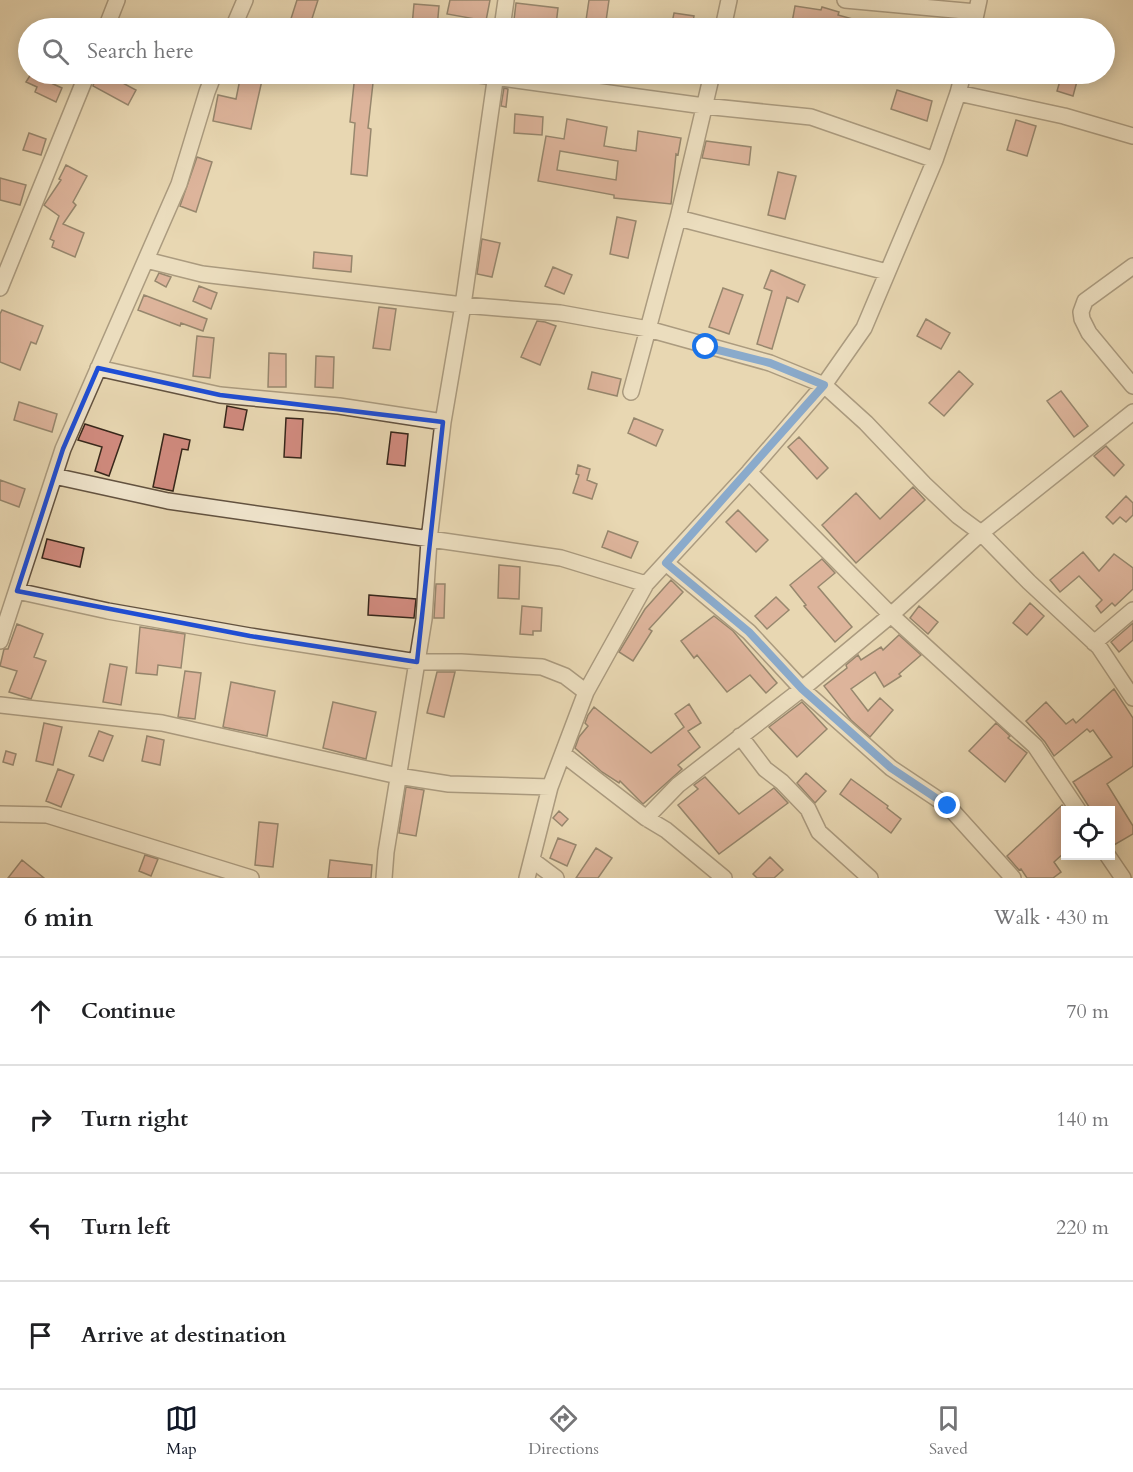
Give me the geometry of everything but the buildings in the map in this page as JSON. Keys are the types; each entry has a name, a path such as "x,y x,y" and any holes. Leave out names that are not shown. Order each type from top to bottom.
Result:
{"street":[{"path":"110,18 117,0"},
{"path":"237,18 245,0"},
{"path":"503,18 506,0"},
{"path":"725,18 729,0"},
{"path":"845,0 977,6"},
{"path":"0,288 83,84"},
{"path":"0,641 63,449 179,184 210,84"},
{"path":"384,878 386,852 424,619 429,540 443,423 463,305 495,84"},
{"path":"556,84 704,106 811,117 935,160"},
{"path":"631,392 678,218 710,84"},
{"path":"526,878 550,787 586,692 646,584 749,472 824,385 864,328 935,160 960,84"},
{"path":"958,93 1064,116 1133,136"},
{"path":"678,218 886,272"},
{"path":"146,260 202,274 463,305 560,313 648,329 770,363 824,385 866,423 924,484 958,516 981,533 1094,643 1133,698"},
{"path":"1133,266 1085,301 1082,319 1089,333 1133,386"},
{"path":"98,368 220,394 339,406 443,423"},
{"path":"646,818 678,785 802,689 891,615 981,533 1133,412"},
{"path":"749,472 891,615 1035,746 1075,806"},
{"path":"54,476 168,501 561,558 646,584"},
{"path":"666,563 749,632 802,689 891,768 948,806 1014,878"},
{"path":"17,591 108,611 417,662 542,667 565,676 586,692"},
{"path":"1094,643 1133,610"},
{"path":"0,705 162,723 398,776 449,784 550,787"},
{"path":"740,736 765,769 808,808 819,832 870,878"},
{"path":"563,754 646,818 666,830 724,878"},
{"path":"0,814 47,815 251,878"},
{"path":"532,860 556,878"},
{"path":"1111,860 1123,878"}],"highlighted area":[{"path":"98,368 220,395 443,422 417,662 250,636 17,591 63,449"}],"route":[{"path":"706,347 770,363 824,385 666,563 749,632 802,689 891,768 948,806"}]}
